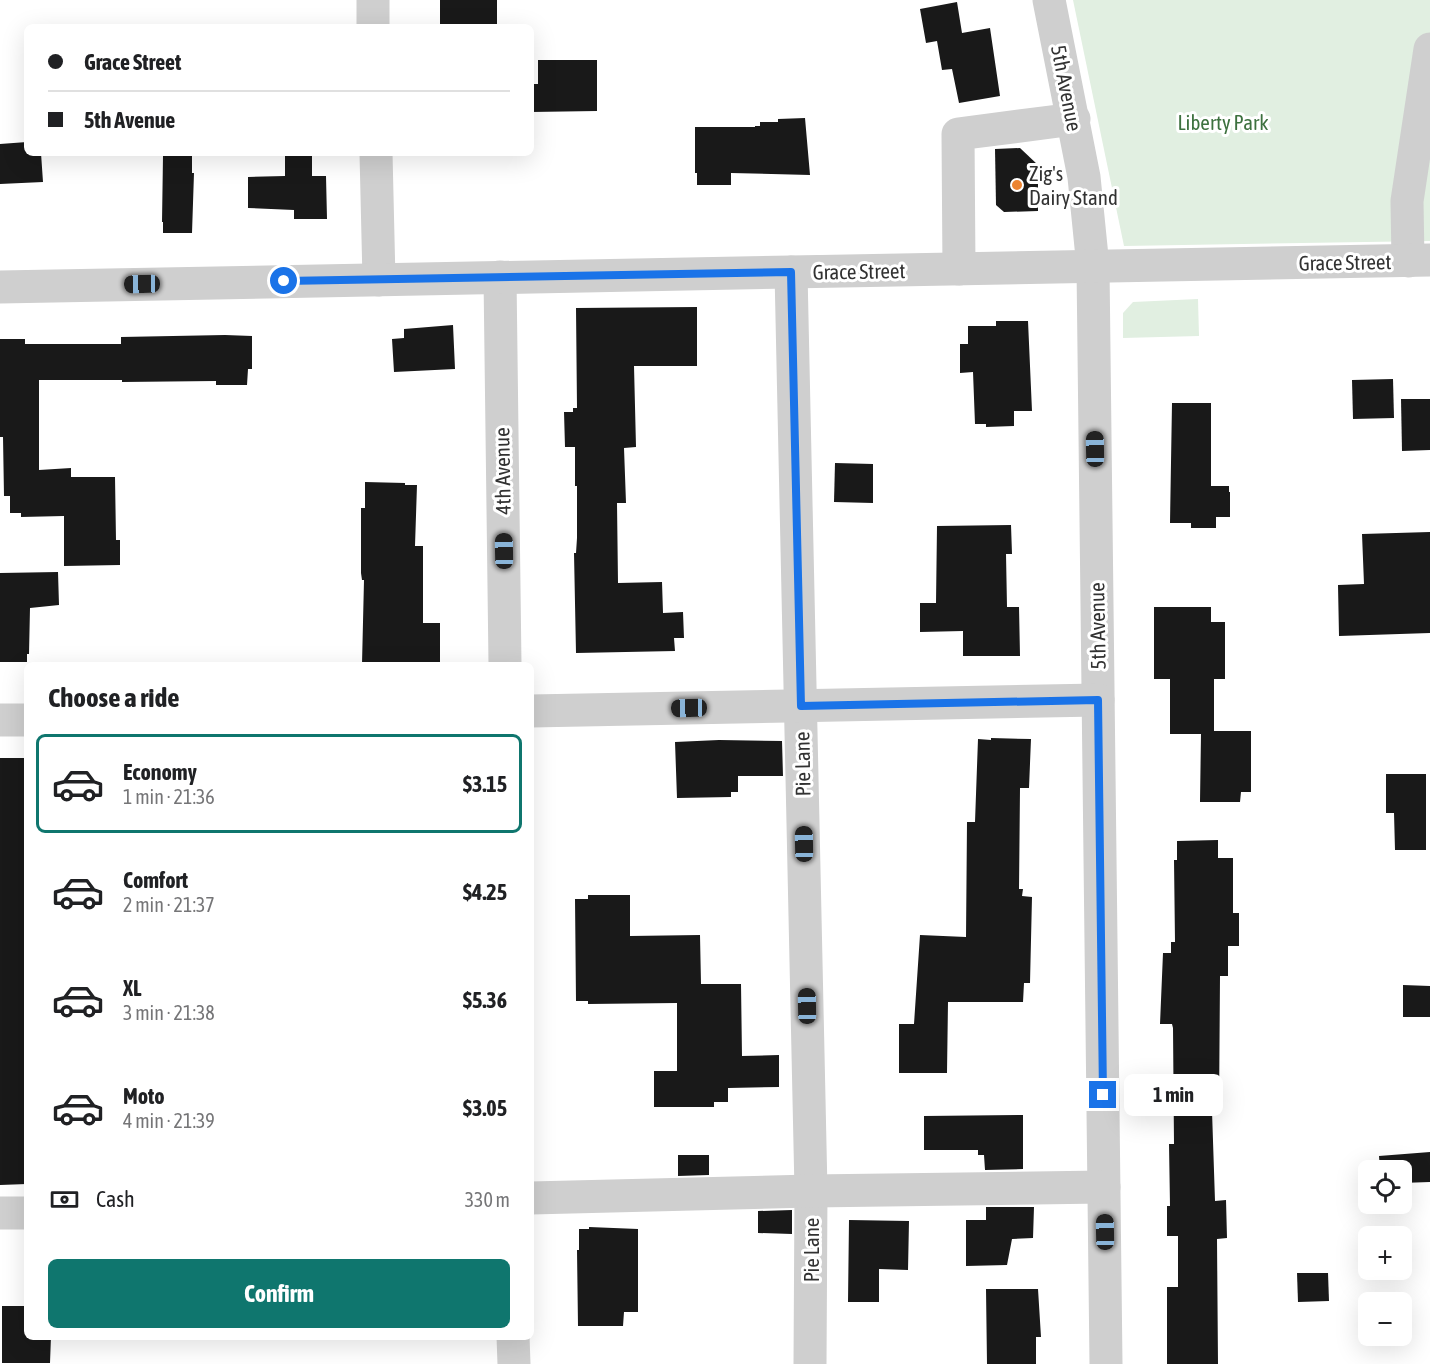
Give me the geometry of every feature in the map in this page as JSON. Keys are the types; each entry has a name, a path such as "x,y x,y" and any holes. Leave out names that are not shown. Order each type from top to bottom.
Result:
{"street":[{"path":"373,0 373,24"},
{"name":"5th Avenue","path":"1049,0 1084,177 1093,267 1106,1364"},
{"path":"1419,260 1407,201 1430,49"},
{"path":"959,269 958,134 1074,119"},
{"path":"376,156 378,280"},
{"name":"Grace Street","path":"0,287 1419,260"},
{"name":"Pie Lane","path":"791,272 811,1191 810,1364"},
{"name":"4th Avenue","path":"500,278 505,662"},
{"path":"534,711 1098,700"},
{"path":"0,720 24,720"},
{"path":"534,1198 1104,1187"},
{"path":"0,1213 24,1213"},
{"path":"513,1340 514,1364"}],"green space":[{"name":"Liberty Park","path":"1073,0 1430,0 1430,241 1124,246"},
{"path":"1198,299 1199,336 1123,338 1123,313 1133,302"}],"building":[{"path":"440,0 497,0 497,24 440,24"},
{"path":"957,2 962,33 990,28 1000,96 959,103 952,69 942,70 937,41 926,43 920,9"},
{"path":"538,60 597,60 597,111 534,112 534,84 538,84"},
{"path":"805,118 810,175 731,173 731,185 697,185 695,127 755,127 760,126 760,122"},
{"path":"24,142 24,156 41,156 43,182 0,184 0,144"},
{"name":"Zig's Dairy Stand","path":"1020,148 1038,165 1038,211 1004,212 996,205 995,149"},
{"path":"163,156 192,156 192,173 194,173 192,233 163,233"},
{"path":"285,156 312,156 312,176 326,176 327,219 294,219 294,210 248,208 248,177 285,176"},
{"path":"697,307 697,366 634,366 636,447 624,448 626,503 617,503 618,583 662,582 663,613 683,612 684,638 674,638 675,651 576,653 574,553 576,553 577,538 577,486 575,486 575,447 565,447 564,412 573,412 573,408 577,408 576,308"},
{"path":"996,321 1028,321 1032,411 1014,411 1014,426 986,427 986,424 975,424 973,372 960,373 960,344 968,344 968,326 996,326"},
{"path":"453,325 455,369 394,372 392,339 404,338 404,329"},
{"path":"252,336 252,369 248,369 247,385 216,385 216,381 39,380 39,470 71,468 71,477 115,477 116,540 120,540 120,565 64,566 64,516 21,517 21,513 10,513 10,496 4,496 3,437 0,437 0,339 25,339 25,344 121,344 121,337"},
{"path":"1393,379 1394,418 1353,419 1352,380"},
{"path":"1401,399 1430,399 1430,450 1402,451"},
{"path":"1172,403 1211,403 1211,486 1229,486 1230,492 1230,517 1216,517 1216,528 1191,528 1191,523 1170,523"},
{"path":"835,463 873,464 873,503 834,502"},
{"path":"365,482 417,485 415,546 423,546 423,623 440,623 440,662 362,662 364,580 362,580 361,573 361,508 365,508"},
{"path":"1011,525 1012,554 1006,554 1007,607 1019,607 1020,656 963,656 963,631 920,632 920,603 936,603 937,526"},
{"path":"1430,532 1430,633 1339,636 1338,585 1364,584 1362,534"},
{"path":"58,572 59,605 30,608 27,662 0,662 0,573"},
{"path":"1154,607 1211,607 1211,622 1225,622 1225,679 1214,679 1214,731 1251,731 1251,792 1241,792 1240,802 1200,802 1201,734 1170,734 1170,679 1154,679"},
{"path":"991,738 1031,739 1029,788 1020,788 1019,889 1023,889 1022,896 1032,897 1030,983 1024,983 1023,1002 948,1002 947,1073 899,1073 899,1024 914,1024 920,935 966,937 967,822 975,822 978,739 991,740"},
{"path":"782,741 783,776 738,776 738,792 731,792 731,797 677,798 675,742"},
{"path":"0,758 24,758 24,1184 0,1185"},
{"path":"1386,774 1426,774 1426,850 1395,850 1394,813 1386,813"},
{"path":"1218,840 1218,858 1233,858 1233,913 1239,913 1239,946 1228,946 1228,976 1220,976 1219,1111 1212,1111 1215,1201 1226,1200 1227,1238 1217,1239 1218,1364 1167,1364 1167,1287 1178,1287 1178,1236 1167,1236 1167,1206 1170,1206 1169,1144 1174,1144 1173,1028 1172,1024 1160,1024 1163,953 1171,953 1171,942 1175,942 1174,860 1177,860 1177,841"},
{"path":"588,895 630,895 630,936 700,935 701,984 741,984 742,1056 779,1055 779,1087 728,1088 728,1102 714,1102 714,1107 654,1107 654,1071 677,1071 677,1003 588,1004 588,1001 576,1001 575,899 588,899"},
{"path":"1403,985 1430,986 1430,1017 1403,1017"},
{"path":"1023,1115 1023,1169 985,1170 984,1155 978,1155 978,1150 924,1150 924,1116"},
{"path":"1430,1152 1430,1182 1412,1183 1412,1160 1379,1160 1379,1156"},
{"path":"678,1155 709,1155 709,1175 678,1176"},
{"path":"986,1207 1034,1207 1033,1238 1012,1239 1007,1265 966,1266 966,1220 986,1220"},
{"path":"792,1210 792,1234 758,1233 758,1211"},
{"path":"849,1220 909,1221 908,1270 879,1269 879,1302 848,1302"},
{"path":"589,1227 638,1229 638,1312 624,1312 623,1326 578,1326 579,1229 589,1229"},
{"path":"1297,1273 1328,1273 1329,1301 1298,1302"},
{"path":"986,1289 1038,1289 1041,1337 1036,1337 1036,1364 987,1364"},
{"path":"2,1306 24,1306 24,1340 51,1340 50,1363 2,1363"}],"place":[{"name":"Zig's Dairy Stand","path":"1017,185"}],"route":[{"path":"284,281 791,272 801,706 1098,700 1103,1095"}]}
